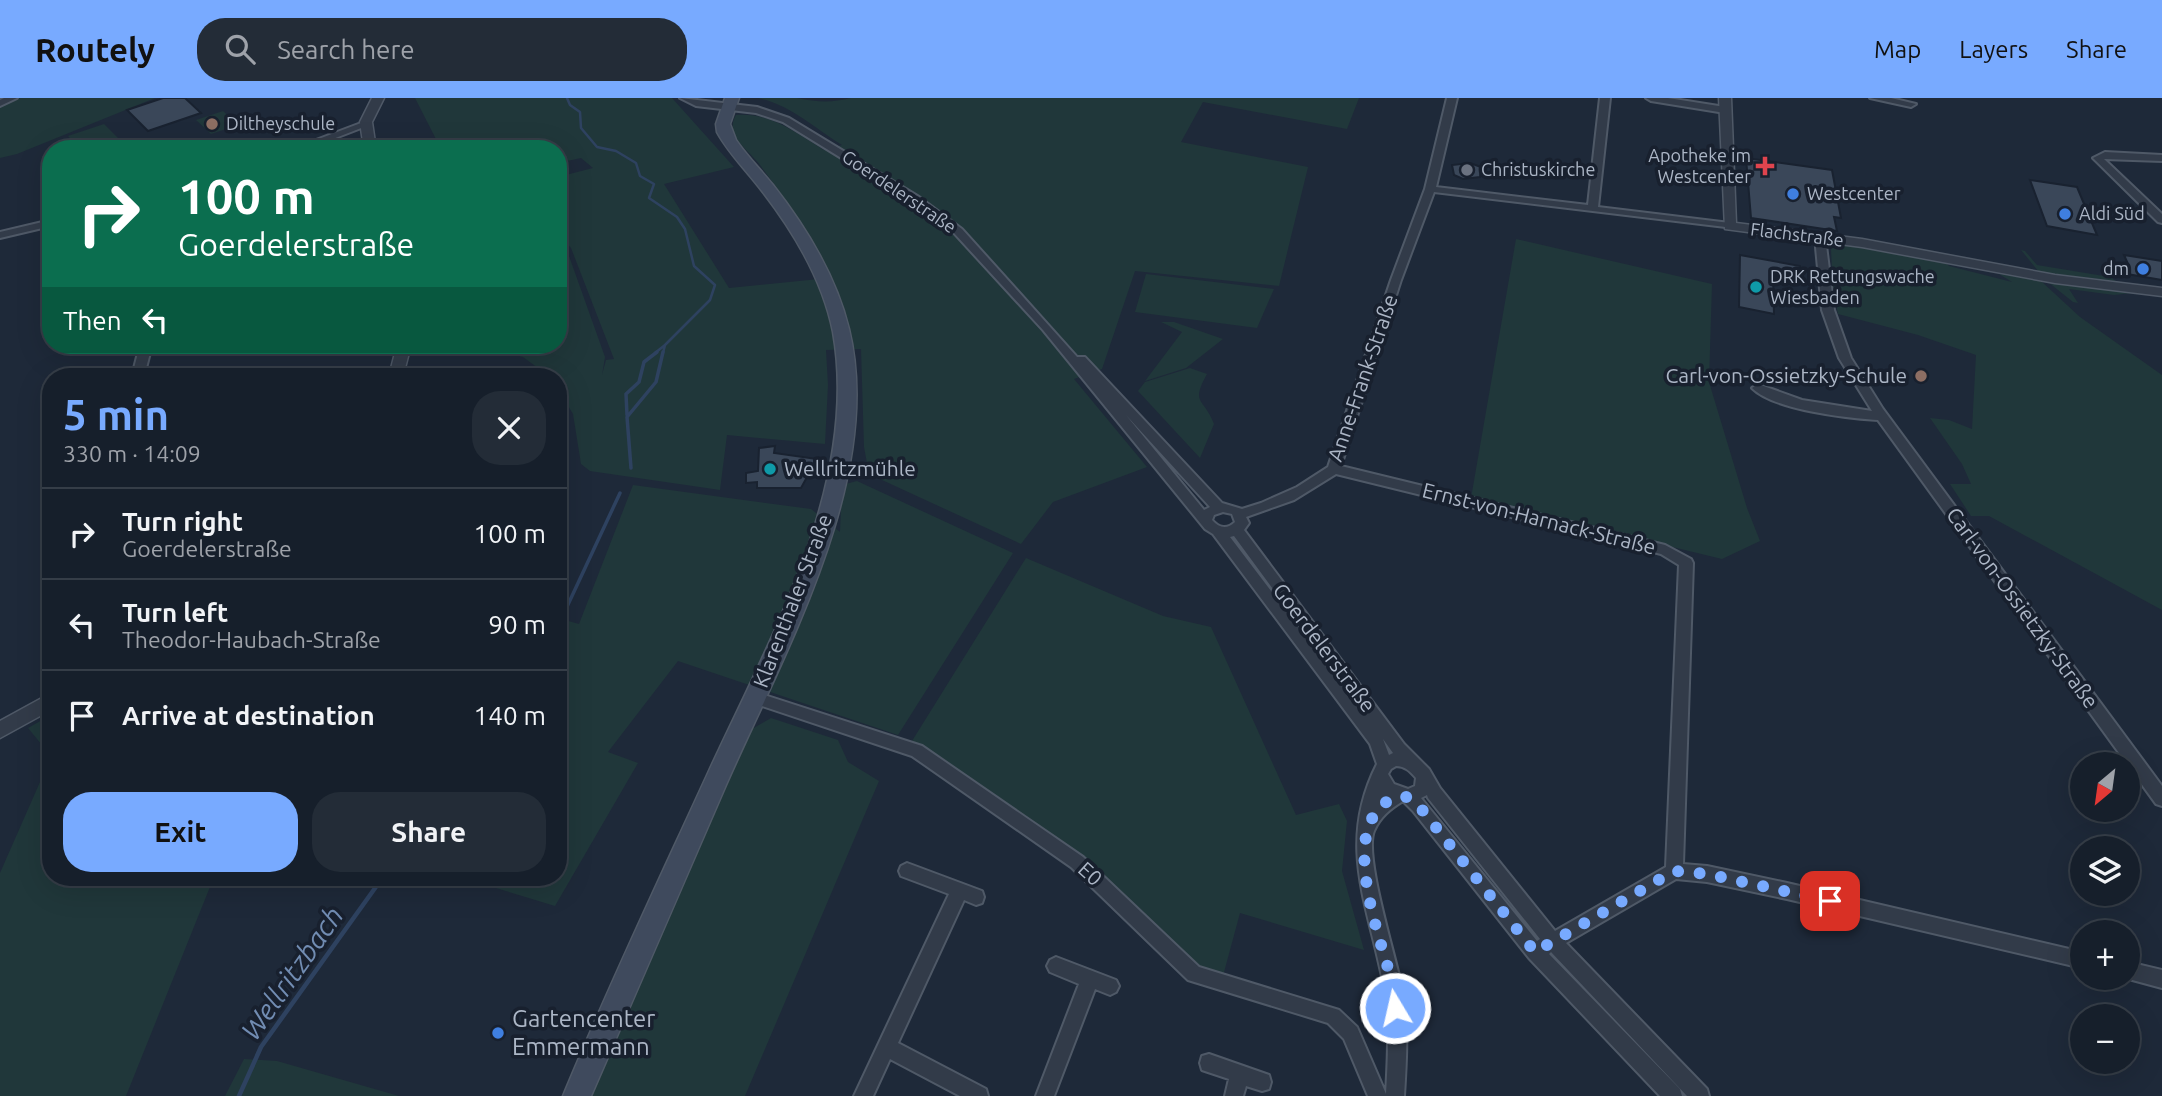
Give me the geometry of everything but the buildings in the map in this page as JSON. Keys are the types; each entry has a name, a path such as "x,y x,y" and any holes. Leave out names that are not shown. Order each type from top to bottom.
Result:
{"main road":[{"name":"Klarenthaler Straße","path":"578,1096 720,770 755,698 826,523 842,450 846,365 836,313 818,270 786,214 724,132 722,126 730,101"}],"street":[{"path":"0,103 12,98"},
{"path":"368,140 364,125 369,109 378,98"},
{"path":"685,98 696,103 730,101"},
{"name":"Anne-Frank-Straße","path":"1239,522 1322,479 1334,468 1396,280 1430,189 1452,98"},
{"path":"1593,209 1605,98"},
{"path":"1651,98 1725,104 1730,226"},
{"path":"1875,98 1911,104"},
{"name":"Goerdelerstraße","path":"730,101 771,108 786,115 799,127 915,199 958,231 1218,507 1233,509 1239,522 1399,750 1418,768 1434,793 1553,942 1700,1096"},
{"path":"322,140 364,125"},
{"path":"2162,158 2105,155 2098,159 2162,220"},
{"name":"Flachstraße","path":"1430,189 1820,237 2055,279 2162,292"},
{"path":"0,235 42,225"},
{"name":"Carl-von-Ossietzky-Straße","path":"1820,237 1828,310 1844,358 1882,416 2162,799"},
{"name":"Goerdelerstraße","path":"1047,328 1210,526 1218,531 1376,741 1383,785 1419,806 1535,952 1673,1096"},
{"path":"1758,387 1791,400 1855,414 1882,416"},
{"name":"Ernst-von-Harnack-Straße","path":"1334,468 1665,550 1685,563 1674,871"},
{"path":"1206,519 1209,512 1218,507"},
{"path":"1218,531 1228,533 1239,522"},
{"name":"E0","path":"755,698 917,751 1077,862 1194,974 1333,1016 1351,1033 1377,1096"},
{"path":"0,730 42,706"},
{"path":"1365,841 1380,807 1420,790 1424,783 1418,768 1398,759 1382,769 1368,810 1365,841 1366,884 1394,990 1397,1053 1395,1096"},
{"path":"863,1096 885,1046 968,894 907,871"},
{"path":"1535,952 1674,871 1707,874 1787,891 2070,957"},
{"path":"1056,966 1110,986"},
{"path":"2140,974 2162,979"},
{"path":"1045,1096 1090,979"},
{"path":"885,1046 979,1096"},
{"path":"1209,1063 1262,1082"},
{"path":"1234,1096 1240,1074"}],"green space":[{"path":"20,98 155,98 52,140 42,140 42,144 17,154 0,158 0,107"},
{"path":"415,98 672,98 734,167 664,184 729,288 829,278 807,233 760,165 741,144 733,131 733,123 736,115 760,117 782,125 824,150 842,145 791,111 758,98 837,101 851,98 1359,98 1347,129 1203,102 1181,142 1308,167 1279,286 1135,271 1102,369 1074,379 1147,467 1053,502 1021,544 869,474 864,447 861,349 826,350 828,385 825,444 727,435 720,490 590,471 581,464 573,414 567,404 567,368 538,368 523,357 512,354 567,354 567,254 605,357 602,375 606,360 614,359 567,243 567,175 593,168 581,158 567,161 567,140 436,140"},
{"path":"223,111 238,125 211,134 196,120"},
{"path":"104,124 120,140 72,140 68,136"},
{"path":"1516,239 1712,284 1709,382 1747,508 1760,541 1722,559 1471,498"},
{"path":"1845,245 1946,263 2012,282 1999,274 2041,281 2080,317 2162,375 2162,610 1989,516 1971,516 1950,484 1971,484 1962,464 1930,418 1949,420 1972,429 1976,355 1918,335 1838,314 1833,288 1831,250 1832,247"},
{"path":"2021,250 2037,265 2110,277 2116,281 2039,272"},
{"path":"1146,274 1274,289 1257,328 1135,312"},
{"path":"2048,282 2133,293 2114,295 2069,289 2078,303"},
{"path":"1161,322 1174,322 1223,339 1186,368 1145,381 1182,332"},
{"path":"1190,368 1207,374 1199,396 1214,424 1200,458 1138,391 1145,382"},
{"path":"857,481 1013,553 898,735 678,661 608,752 638,763 567,885 567,621 579,624 633,485 811,509 840,532 842,485"},
{"path":"1026,558 1163,616 1211,627 1296,815 1339,804 1347,821 1342,871 1364,950 1240,913 1223,976 1195,968 1089,863 912,741"},
{"path":"771,718 838,740 848,762 879,781 745,1096 588,1096 731,765 752,729"},
{"path":"42,720 42,745 28,728"},
{"path":"42,777 42,886 210,886 126,1096 0,1096 0,873"},
{"path":"489,886 567,886 555,906"},
{"path":"244,1059 277,1061 399,1096 225,1096"}],"waterway":[{"name":"Wellritzbach","path":"567,98 570,105 580,112 581,128 597,147 616,151 636,163 640,176 654,184 649,198 677,217 685,229 694,266 715,285 710,300 665,345"},
{"name":"Wellritzbach","path":"655,353 665,345"},
{"name":"Wellritzbach","path":"663,353 665,345"},
{"name":"Wellritzbach","path":"627,415 626,394 639,382 644,362 657,352"},
{"name":"Wellritzbach","path":"631,468 627,417 656,382 663,352"},
{"name":"Wellritzbach","path":"567,607 620,493"},
{"name":"Wellritzbach","path":"239,1096 261,1047 377,886"}],"place":[{"name":"Diltheyschule","path":"212,124"},
{"name":"Apotheke im Westcenter","path":"1765,166"},
{"name":"Christuskirche","path":"1467,170"},
{"name":"Westcenter","path":"1793,194"},
{"name":"Aldi Süd","path":"2065,214"},
{"name":"dm","path":"2143,269"},
{"name":"DRK Rettungswache Wiesbaden","path":"1756,287"},
{"name":"Carl-von-Ossietzky-Schule","path":"1921,376"},
{"name":"Wellritzmühle","path":"770,469"},
{"name":"Gartencenter Emmermann","path":"498,1033"}],"route":[{"path":"1395,1008 1394,990 1363,863 1369,825 1380,807 1399,795 1413,799 1535,952 1674,871 1707,874 1830,901"}]}
